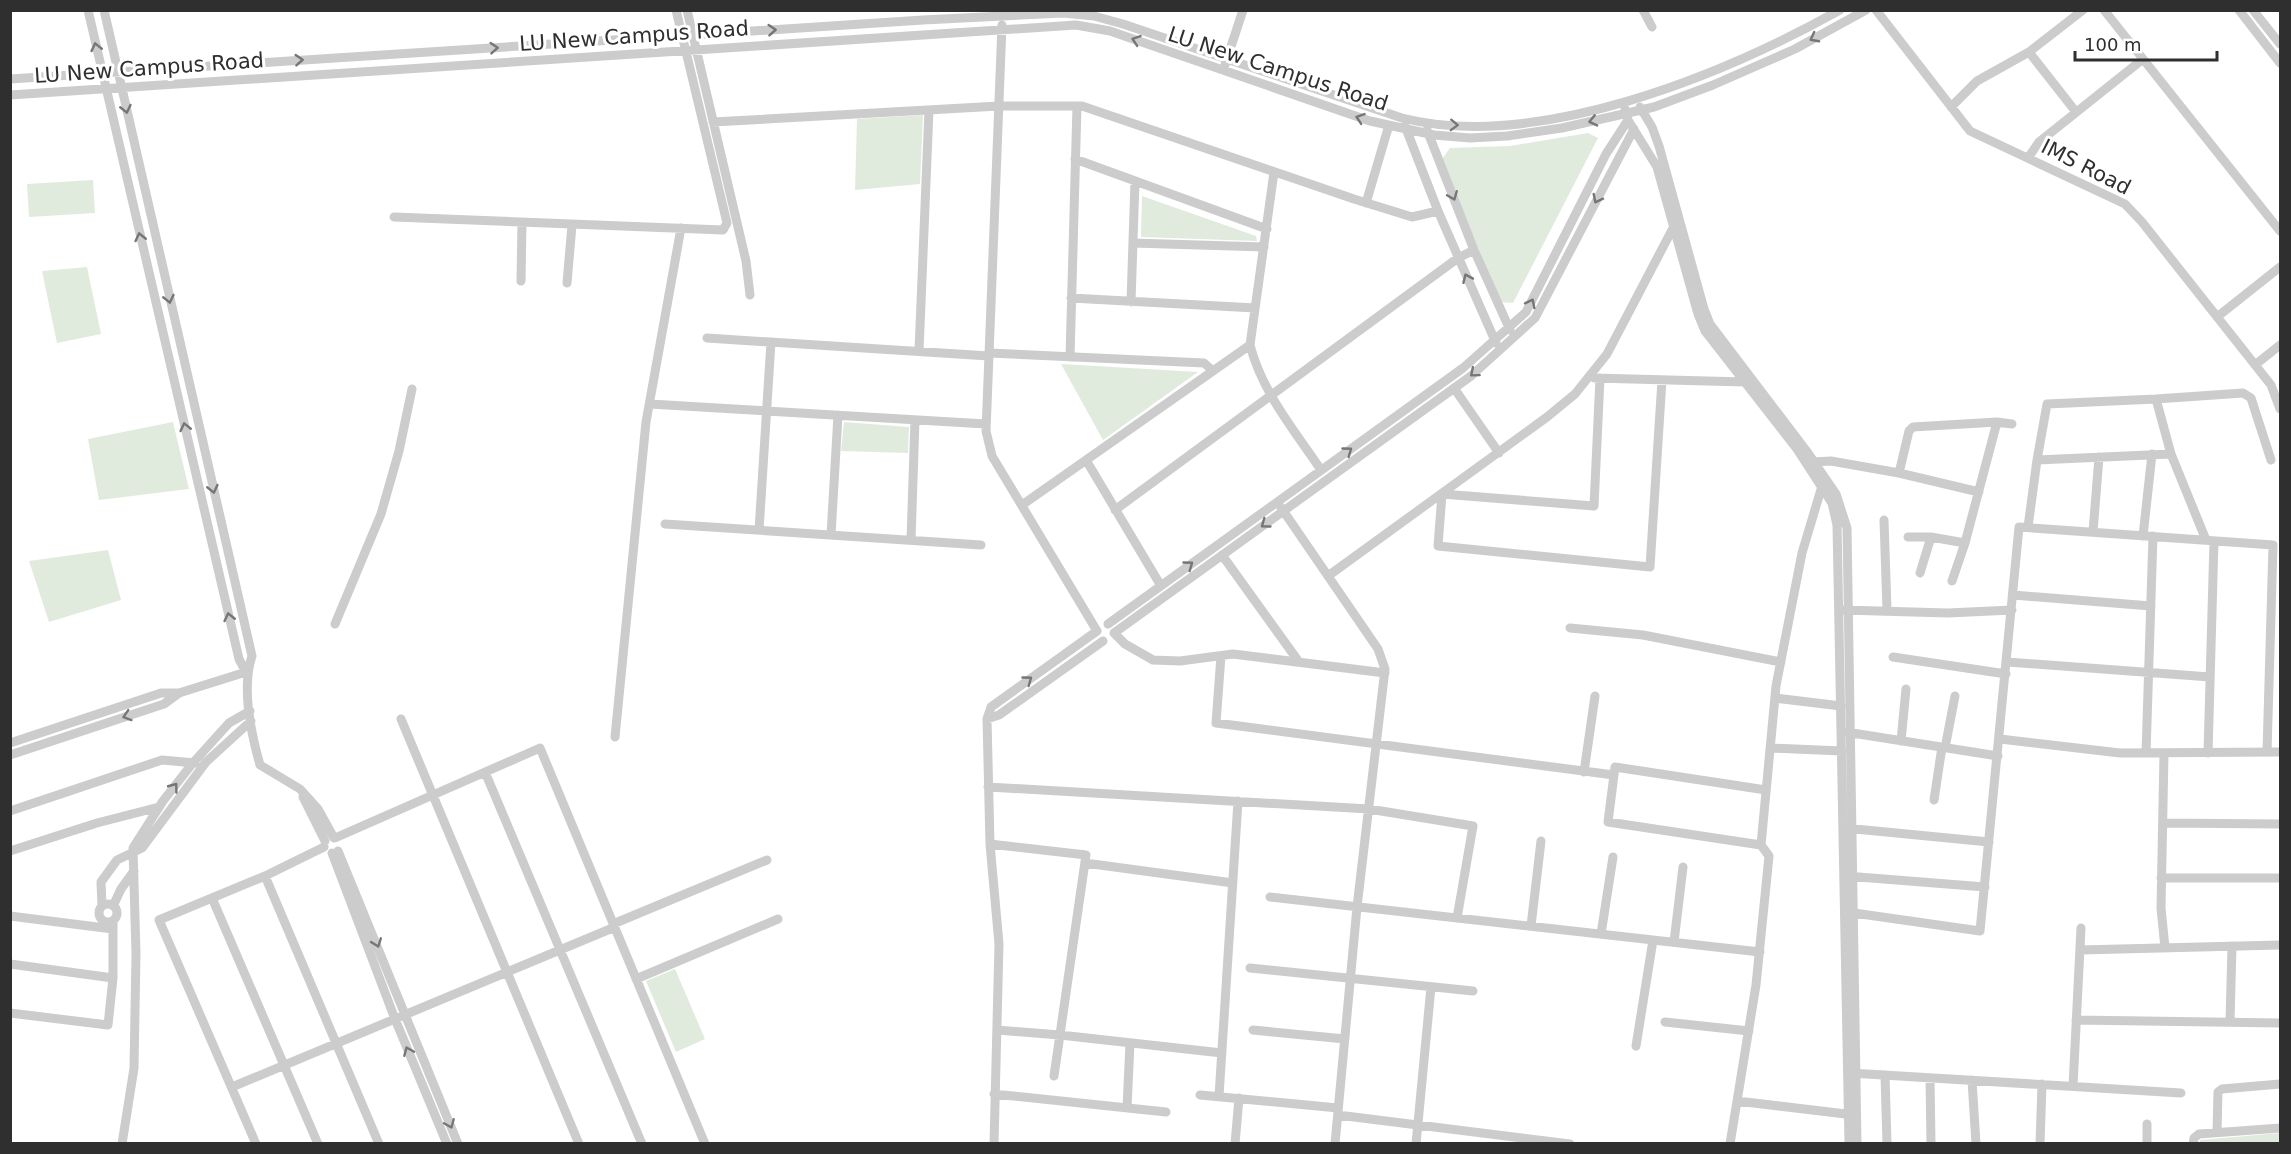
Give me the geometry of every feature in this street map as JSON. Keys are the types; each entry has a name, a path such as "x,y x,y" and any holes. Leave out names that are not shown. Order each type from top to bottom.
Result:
{"street":[{"path":"88,10 239,659 246,672 252,738 260,765 300,789 318,809 447,1143"},
{"path":"104,10 252,656 246,672"},
{"path":"394,217 723,230 727,223 675,10"},
{"path":"687,10 746,261 750,295"},
{"path":"1224,70 1243,10"},
{"path":"1643,10 1652,27"},
{"name":"LU New Campus Road","path":"10,79 693,35 1063,14 1094,16 1402,118 1449,125 1497,125 1560,118 1635,100 1785,40 1840,10"},
{"name":"LU New Campus Road","path":"10,95 1076,25 1110,31 1370,121 1406,129 1470,138 1507,136 1629,121 1642,110 1713,85 1795,49 1866,10"},
{"name":"IMS Road","path":"1876,10 1970,131 2125,204 2142,222 2271,385 2280,409"},
{"path":"1952,107 1977,81 2029,52 2083,10"},
{"path":"2104,10 2280,231"},
{"path":"2239,10 2280,63"},
{"path":"2253,10 2280,44"},
{"path":"1003,16 986,424 992,456 1097,631 1097,636 1103,641"},
{"path":"2029,52 2076,112"},
{"path":"2028,158 2039,142 2143,59"},
{"path":"1635,100 1652,127 1659,146 1705,331 1744,382 1772,411"},
{"path":"1623,103 1629,121 1657,167 1673,228 1700,311 1772,411 1836,494 1847,528 1841,706 1846,732 1842,751 1847,828"},
{"path":"713,122 999,106 1082,106 1412,217 1438,211"},
{"path":"1070,357 1077,106"},
{"path":"919,351 929,110"},
{"path":"1402,118 1438,211 1500,350"},
{"path":"1108,624 1463,368 1526,312 1606,154 1629,121"},
{"path":"987,720 999,715 1103,641 1111,639 1114,633 1454,388 1535,318 1629,121"},
{"path":"1423,122 1474,250 1514,337"},
{"path":"1365,203 1389,125"},
{"path":"1647,150 1659,146"},
{"path":"1075,159 1267,229"},
{"path":"1275,172 1250,345 1256,368 1271,397 1321,470"},
{"path":"1131,302 1135,181"},
{"path":"521,281 522,223"},
{"path":"567,283 572,225"},
{"path":"615,737 650,404 681,228"},
{"path":"1328,576 1499,453 1575,394 1607,354 1673,228"},
{"path":"1133,243 1264,247"},
{"path":"1115,510 1458,258 1474,250"},
{"path":"2217,317 2280,267"},
{"path":"1071,298 1256,308"},
{"path":"707,338 919,351 1204,363 1213,371"},
{"path":"759,530 771,342"},
{"path":"1022,505 1250,345"},
{"path":"2255,365 2280,345"},
{"path":"1588,378 1744,382"},
{"path":"1442,494 1594,506 1600,378"},
{"path":"1442,494 1438,546 1650,567 1662,380"},
{"path":"175,386 188,384"},
{"path":"1454,388 1499,453"},
{"path":"335,624 381,514 399,451 412,389"},
{"path":"2028,527 2047,404 2243,393 2251,398 2271,459"},
{"path":"2156,399 2171,454 2210,541 2208,753"},
{"path":"650,404 986,424"},
{"path":"831,535 838,416"},
{"path":"911,540 915,420"},
{"path":"1899,473 1909,431 1913,428 1997,422 2012,424"},
{"path":"1952,581 1965,543 1997,422"},
{"path":"2146,753 2151,606 2148,536 2152,454"},
{"path":"2037,460 2171,454"},
{"path":"2093,532 2099,457"},
{"path":"1086,460 1161,586"},
{"path":"1811,463 1831,460 1979,492"},
{"path":"1811,463 1832,503 1838,525 1844,610 1852,1073 1849,1143"},
{"path":"1730,1143 1760,952 1769,856 1761,845 1775,698 1802,553 1822,486"},
{"path":"1277,501 1378,649 1385,673 1357,907 1335,1143"},
{"path":"1884,520 1887,610"},
{"path":"665,524 981,544"},
{"path":"1849,912 1980,931 2019,527 2273,545 2267,753"},
{"path":"1908,537 1931,537 1965,543"},
{"path":"1920,573 1931,537"},
{"path":"1222,555 1299,662"},
{"path":"2013,596 2151,606"},
{"path":"1844,610 1948,613 2012,610"},
{"path":"994,1143 999,944 990,844 988,787 987,720 991,707 1097,631 1102,624 1113,627 1114,633 1125,644 1153,660 1180,661 1233,654 1385,673"},
{"path":"1570,628 1643,635 1781,662"},
{"path":"1221,656 1216,723 1614,776"},
{"path":"1893,657 2006,674"},
{"path":"2007,662 2210,677"},
{"path":"10,743 161,693 179,693 246,672"},
{"path":"1901,741 1906,689"},
{"path":"10,755 164,704 179,693"},
{"path":"2269,693 2280,693"},
{"path":"1584,772 1595,696"},
{"path":"1934,800 1955,696"},
{"path":"1775,698 1841,706"},
{"path":"113,925 101,920 99,915 102,906 101,882 117,860 142,848 206,762 250,716"},
{"path":"122,1143 134,1068 132,848 159,807 192,764 229,723 250,716"},
{"path":"401,719 579,1143"},
{"path":"1846,732 1998,756"},
{"path":"2000,739 2120,753 2280,752"},
{"path":"256,1143 159,920 265,876 432,794 540,748 705,1143"},
{"path":"1770,748 1842,751"},
{"path":"2164,753 2161,908 2165,948"},
{"path":"10,811 162,760 192,764 206,762"},
{"path":"1761,845 1608,822 1615,767 1766,790"},
{"path":"485,772 642,1143"},
{"path":"988,787 1369,809 1473,826 1457,918"},
{"path":"1219,1096 1238,801"},
{"path":"10,851 97,823 159,807"},
{"path":"2163,823 2280,824"},
{"path":"1847,828 1989,842"},
{"path":"1531,926 1541,841"},
{"path":"990,844 1086,855 1054,1076"},
{"path":"1601,934 1613,857"},
{"path":"232,1088 767,860"},
{"path":"1085,862 1233,884"},
{"path":"1674,942 1683,867"},
{"path":"113,906 121,889 134,871"},
{"path":"265,876 380,1143"},
{"path":"1848,876 1985,887"},
{"path":"2162,878 2280,878"},
{"path":"1270,897 1760,952"},
{"path":"212,898 318,1143"},
{"path":"10,1012 108,1025 113,978 113,925 117,914 113,906 107,904 102,906"},
{"path":"10,916 113,925"},
{"path":"636,979 778,919"},
{"path":"2073,1086 2081,928"},
{"path":"1636,1046 1653,940"},
{"path":"2080,950 2280,945"},
{"path":"2230,1022 2232,946"},
{"path":"10,964 113,978"},
{"path":"1250,968 1473,992"},
{"path":"1416,1143 1431,987"},
{"path":"399,1017 458,1143"},
{"path":"2076,1020 2280,1023"},
{"path":"1665,1022 1749,1031"},
{"path":"997,1030 1222,1053"},
{"path":"1253,1030 1345,1039"},
{"path":"1127,1108 1130,1043"},
{"path":"1852,1073 2181,1093"},
{"path":"1885,1075 1887,1143"},
{"path":"1930,1077 1931,1143"},
{"path":"1972,1080 1976,1143"},
{"path":"2040,1143 2042,1084"},
{"path":"2217,1132 2218,1092 2222,1089 2280,1084"},
{"path":"994,1094 1166,1112"},
{"path":"1200,1095 1338,1112 1498,1139 1570,1143"},
{"path":"1235,1143 1239,1098"},
{"path":"1737,1101 1852,1115"},
{"path":"1852,1115 1857,1143"},
{"path":"2147,1124 2147,1143"},
{"path":"2193,1143 2194,1138 2199,1134 2280,1128"}],"shaded area":[{"path":"923,115 920,184 855,190 857,119"},
{"path":"1588,133 1598,138 1513,303 1500,302 1442,159 1450,148 1510,146"},
{"path":"93,180 95,213 29,217 27,184"},
{"path":"1142,196 1256,236 1257,241 1141,237"},
{"path":"87,267 101,334 57,343 42,271"},
{"path":"1061,364 1198,372 1103,440"},
{"path":"173,422 189,489 99,500 88,439"},
{"path":"844,422 909,427 908,453 841,451"},
{"path":"108,550 121,600 49,622 29,561"},
{"path":"675,969 705,1039 676,1052 646,981"},
{"path":"2280,1133 2280,1143 2200,1143 2200,1140"}]}
